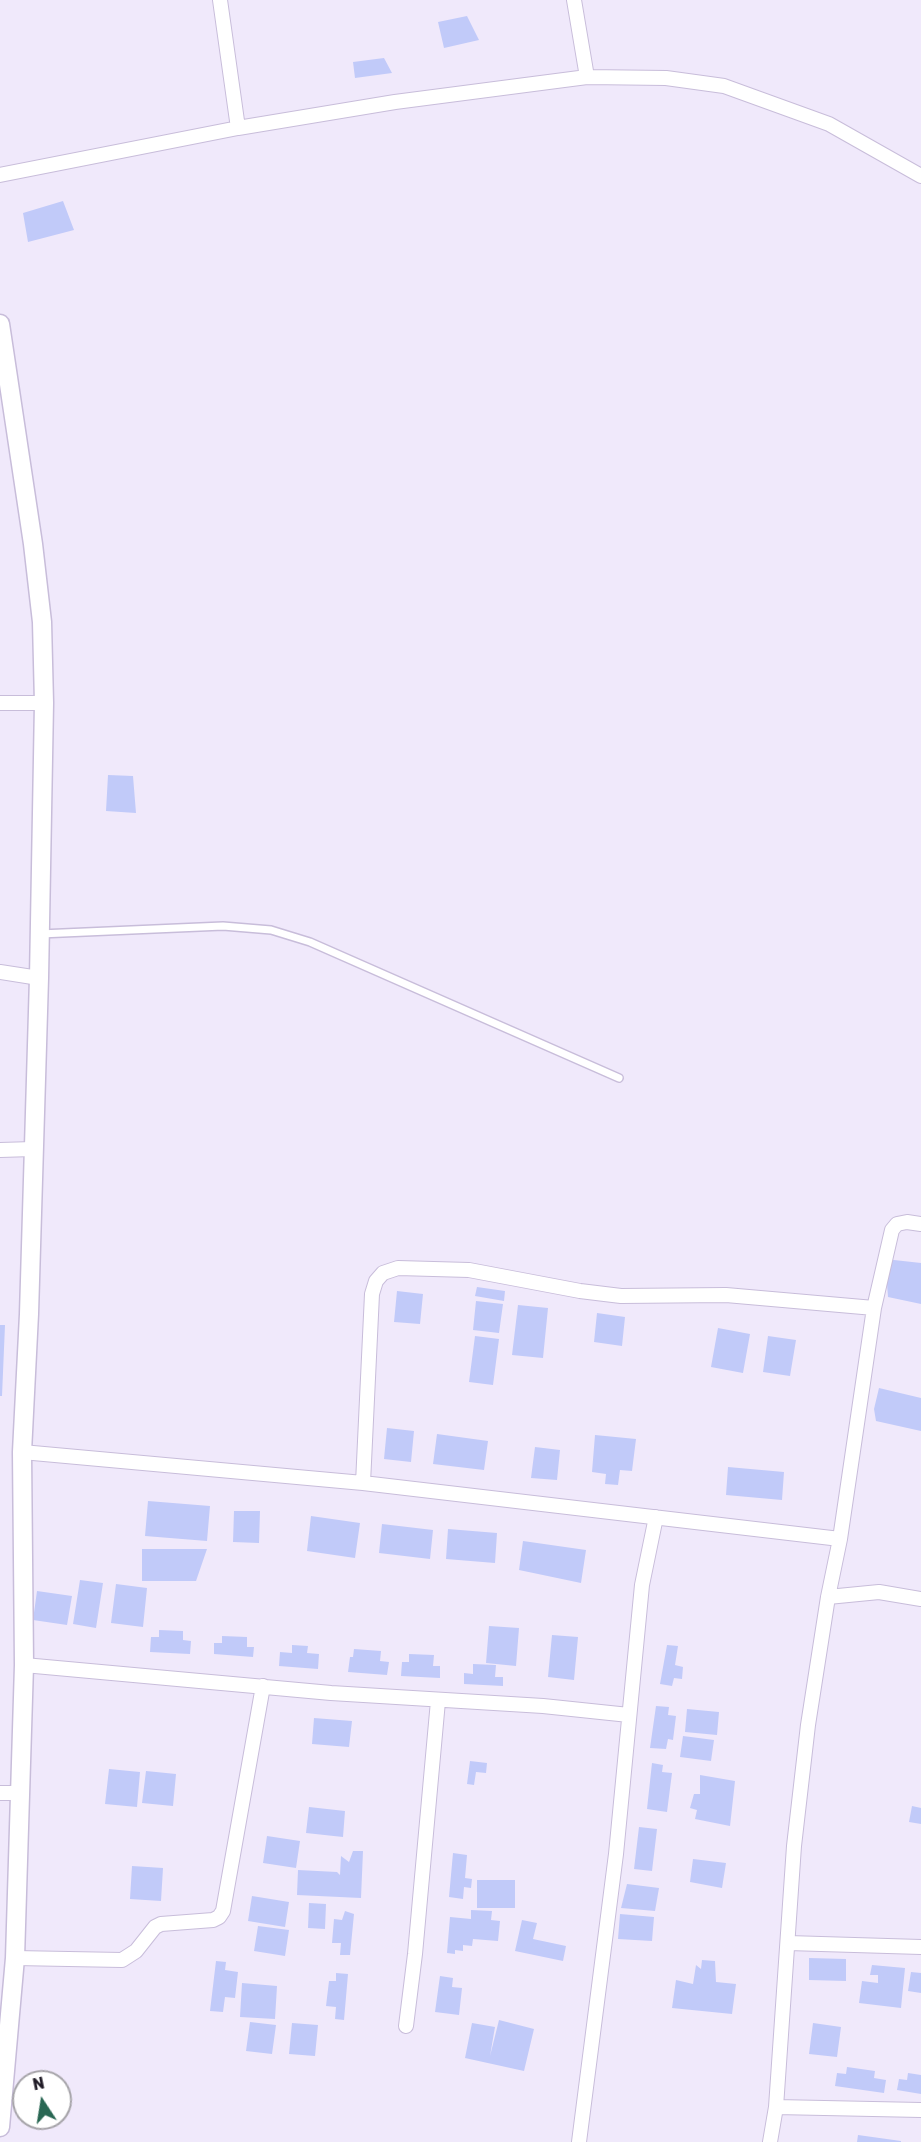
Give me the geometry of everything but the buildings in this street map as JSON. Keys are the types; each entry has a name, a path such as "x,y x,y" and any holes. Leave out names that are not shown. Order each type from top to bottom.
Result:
{"street":[{"path":"220,0 238,128"},
{"path":"574,0 586,77"},
{"path":"0,175 238,128 468,91 586,77 666,78 724,86 829,124 921,176"},
{"path":"0,324 37,577 42,622 44,704 39,978 29,1314 22,1452 24,1665 15,1958 0,2127"},
{"path":"0,703 44,704"},
{"path":"0,972 39,978"},
{"path":"0,1150 33,1149"},
{"path":"770,2142 776,2107 798,1813 808,1725 828,1597 840,1539 874,1308 892,1230 897,1224 907,1222 921,1224"},
{"path":"363,1483 372,1294 376,1281 383,1273 398,1268 469,1270 580,1291 621,1296 726,1295 874,1308"},
{"path":"22,1452 363,1483 840,1539"},
{"path":"579,2142 616,1854 642,1585 656,1517"},
{"path":"828,1597 879,1592 921,1599"},
{"path":"24,1665 438,1701 543,1706 629,1715"},
{"path":"15,1958 122,1960 136,1951 155,1927 161,1924 213,1920 219,1917 223,1911 263,1686"},
{"path":"406,2026 416,1944 438,1701"},
{"path":"0,1793 20,1793"},
{"path":"788,1943 921,1947"},
{"path":"776,2107 921,2110"}],"lane":[{"path":"40,934 223,926 272,930 310,942 619,1078"}]}
